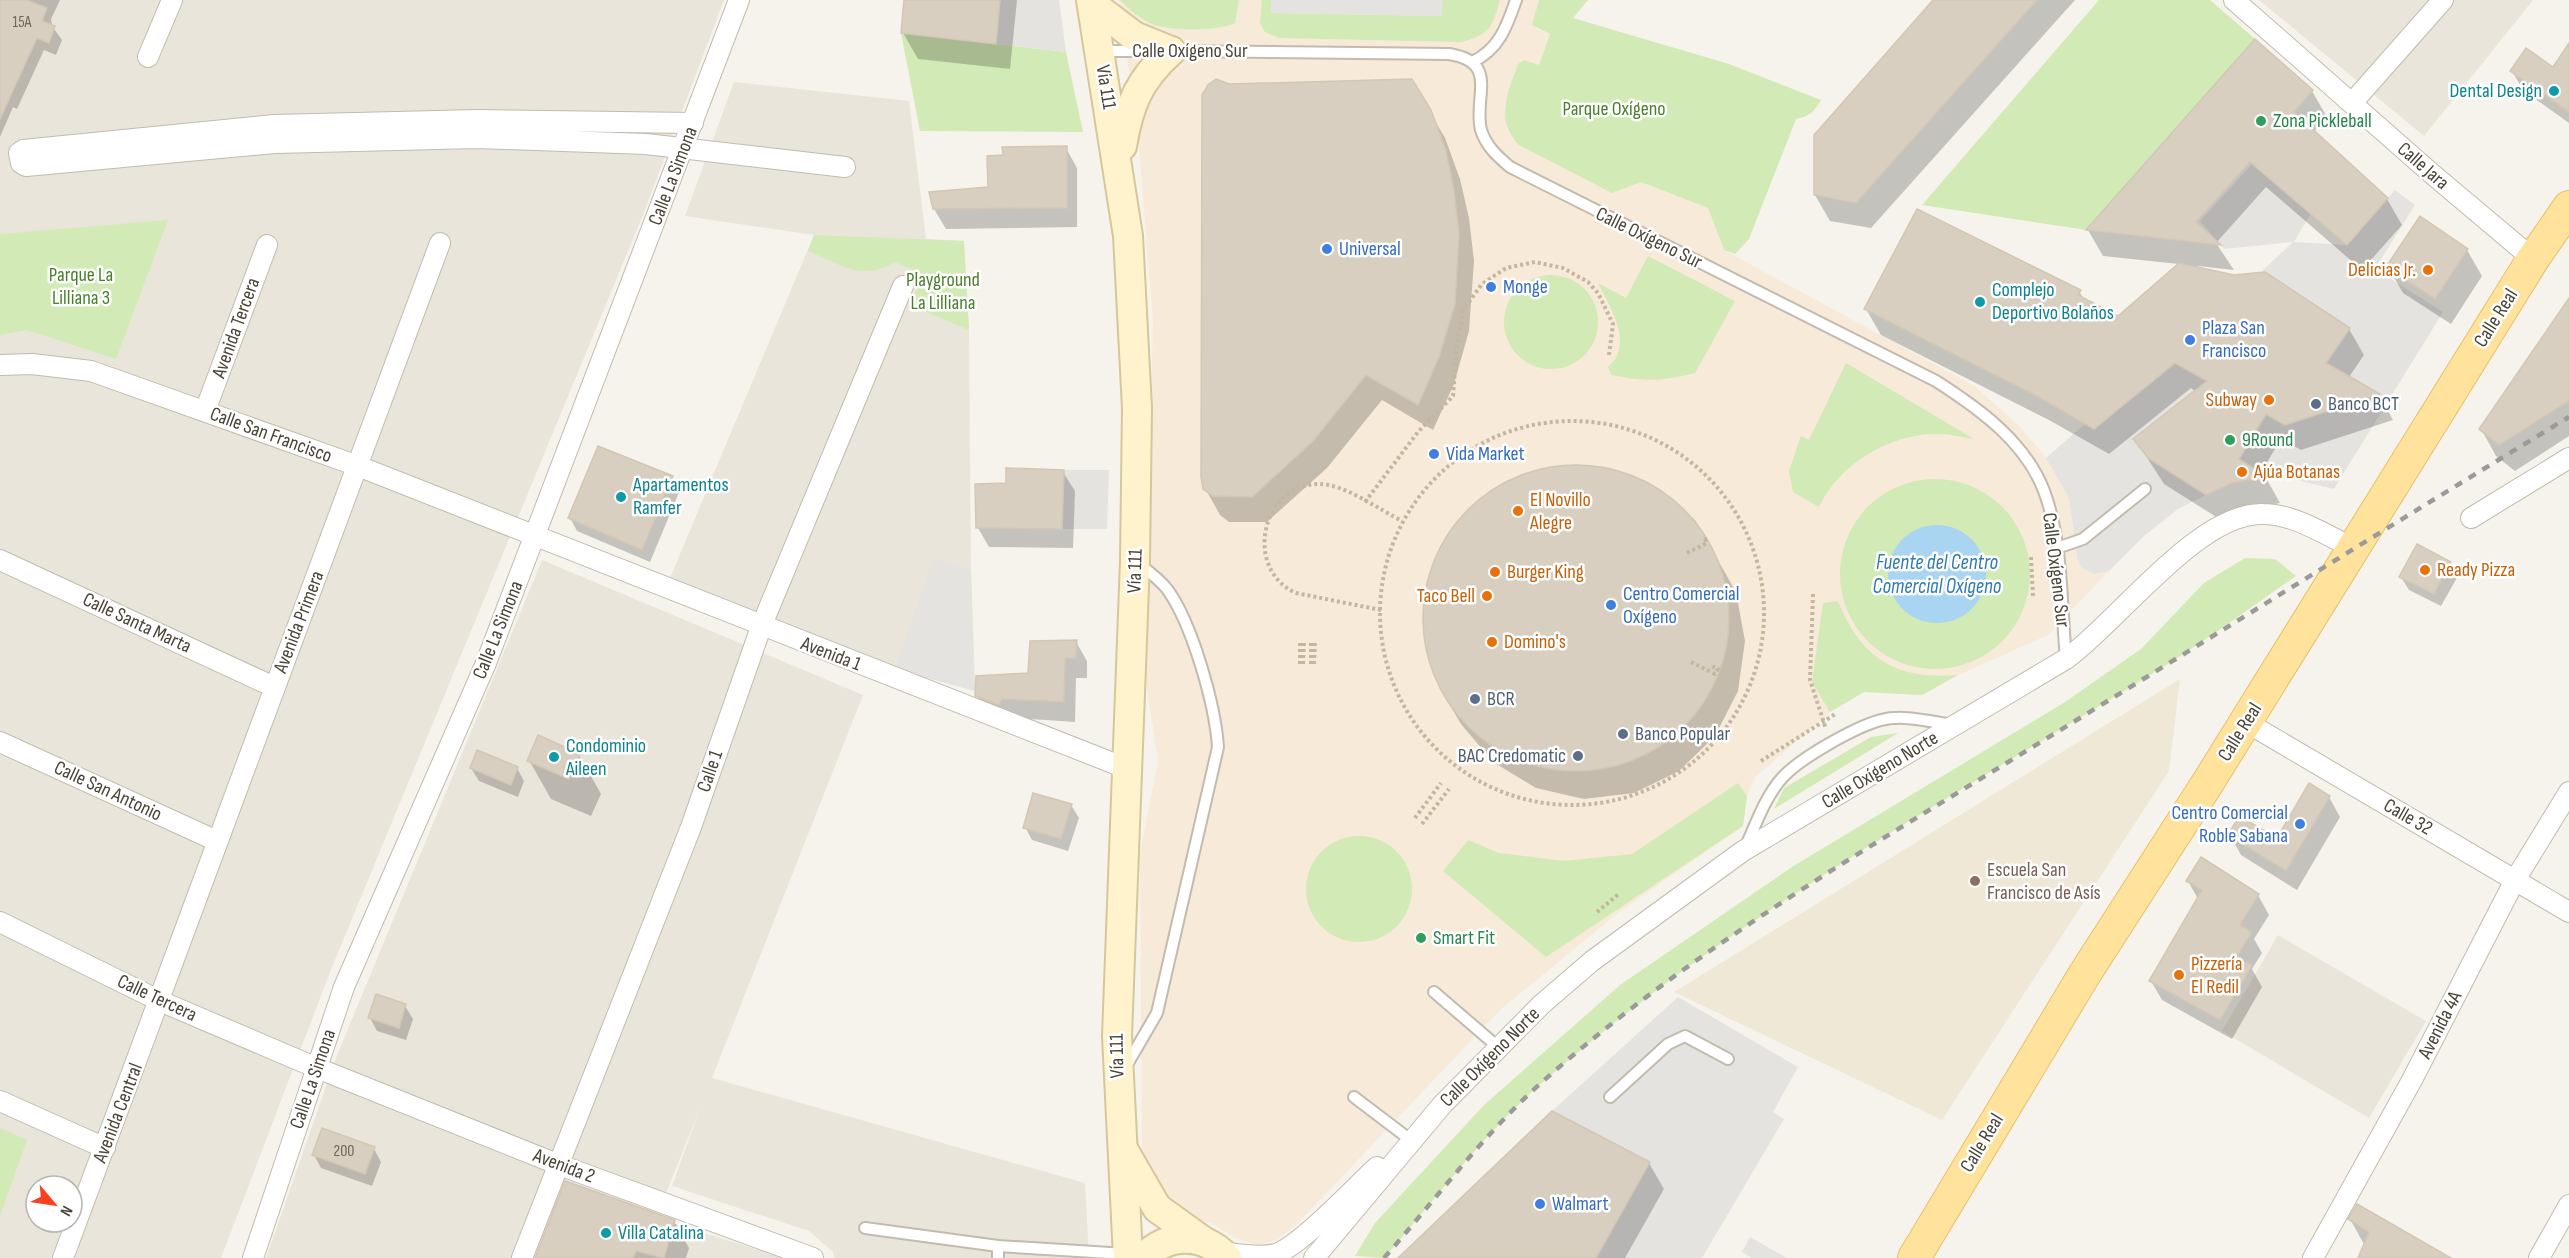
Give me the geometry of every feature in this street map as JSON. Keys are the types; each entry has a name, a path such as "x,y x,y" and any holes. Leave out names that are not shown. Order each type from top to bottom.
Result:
{"main road":[{"path":"1091,2 1134,36 1171,51 1154,66 1137,90 1127,115 1118,166"},
{"name":"Vía 111","path":"1091,2 1128,236 1134,312 1137,408 1135,561 1118,976 1120,1144 1132,1257"},
{"name":"Calle Real","path":"1914,1258 2084,975 2246,722 2533,259 2569,207"},
{"name":"Vía 111","path":"1120,1144 1157,1208 1217,1250"},
{"path":"1132,1257 1168,1240 1185,1238 1217,1250"}],"street":[{"path":"147,57 172,0"},
{"name":"Calle La Simona","path":"254,1258 344,987 486,663 739,0"},
{"name":"Calle Jara","path":"2234,0 2533,259"},
{"path":"2352,103 2443,0"},
{"path":"693,123 477,120 274,124 23,150 19,153 21,163 26,166 311,142 477,138 646,144 682,150 845,167"},
{"name":"Avenida Primera","path":"160,1001 217,841 440,243"},
{"name":"Avenida Tercera","path":"205,411 267,245"},
{"name":"Calle 1","path":"522,1258 690,826 761,627 903,286"},
{"name":"Calle San Francisco","path":"0,365 32,364 91,371 358,466 536,534"},
{"path":"2471,518 2569,458"},
{"name":"Calle Oxígeno Norte","path":"1217,1250 1256,1256 1275,1254 1293,1245 1436,1112 1498,1047 1592,961 1743,851 2066,660 2108,625 2176,556 2205,535 2230,522 2262,513 2276,515 2353,548"},
{"name":"Avenida 1","path":"536,534 761,627 1128,769"},
{"name":"Calle Santa Marta","path":"0,560 274,687"},
{"name":"Calle 32","path":"2246,722 2569,912"},
{"name":"Calle San Antonio","path":"0,742 217,841"},
{"name":"Avenida 4A","path":"2313,1258 2412,1080 2515,880 2569,792"},
{"name":"Calle Tercera","path":"0,922 160,1001 316,1068"},
{"name":"Avenida Central","path":"63,1258 160,1001"},
{"name":"Avenida 2","path":"316,1068 557,1164 813,1258"},
{"path":"0,1101 105,1148"},
{"name":"Calle Oxígeno Norte","path":"1314,1258 1436,1112"},
{"path":"2539,1258 2569,1205"}],"lane":[{"path":"1472,62 1491,52 1508,26 1516,0"},
{"name":"Calle Oxígeno Sur","path":"1100,51 1449,54 1462,56 1472,62 1482,79 1482,130 1495,154 1510,166 1530,179 1906,365 1973,404 2008,437 2043,489 2057,548 2066,660"},
{"path":"2057,548 2083,539 2145,489"},
{"path":"1118,1082 1157,1013 1218,747 1216,722 1186,625 1166,588 1135,561"},
{"path":"1743,851 1768,798 1783,777 1809,756 1881,720 1909,718 1954,725"},
{"path":"1434,992 1498,1047"},
{"path":"1610,1097 1668,1044 1685,1036 1728,1059"},
{"path":"1354,1097 1408,1138"},
{"path":"865,1228 998,1246 1132,1257"},
{"path":"998,1246 998,1258"}],"path":[{"path":"1365,502 1418,432 1453,396 1457,342 1464,309 1482,284 1506,268 1535,262 1563,268 1588,282 1598,293 1613,324 1609,355"},
{"path":"1551,421 1613,424 1670,446 1718,486 1750,538 1764,598 1758,664 1730,724 1683,771 1623,800 1557,807 1493,791 1438,754 1399,701 1381,642 1381,610 1382,580 1402,521 1440,472 1492,438 1531,426 1551,421"},
{"path":"1381,610 1296,593 1284,588 1273,576 1265,561 1264,530 1270,514 1284,497 1300,487 1317,484 1334,485 1402,521"},
{"path":"1687,553 1707,543 1705,539 1703,541"},
{"path":"2031,557 2033,596"},
{"path":"1813,594 1810,680 1832,743"},
{"path":"1302,642 1302,664"},
{"path":"1312,664 1313,642"},
{"path":"1691,662 1715,674 1718,669 1712,666"},
{"path":"1761,761 1837,713"},
{"path":"1415,818 1441,783"},
{"path":"1422,824 1449,789"},
{"path":"1597,912 1620,893"}],"shaded area":[{"path":"0,0 724,0 643,215 330,972 221,1258 0,1258"},
{"path":"1000,0 1059,0 1066,52 996,44"},
{"name":"Centro Comercial Oxígeno","path":"1118,0 1588,0 1572,17 1536,28 1550,34 1539,65 1518,64 1504,107 1507,130 1513,139 1641,182 1708,208 1724,250 1976,387 2019,426 2053,466 2069,498 2077,557 2094,574 2109,571 2048,635 1958,675 1922,695 1864,692 1830,712 1755,777 1747,796 1743,826 1618,913 1501,1009 1299,1222 1277,1240 1257,1245 1235,1238 1210,1222 1180,1218 1157,1201 1142,1149 1140,854 1158,761 1144,668 1153,321 1137,121"},
{"path":"1271,0 1443,0 1441,16 1271,13"},
{"path":"2259,0 2533,0 2424,136"},
{"path":"734,82 909,101 926,239 964,241 969,330 971,571 975,691 895,669 670,578 814,235 685,216"},
{"path":"2253,163 2311,213 2294,242 2347,245 2395,190 2415,205 2375,269 2443,312 2334,489 2280,476 2267,477 2239,459 2251,439 2134,439 2148,458 2206,495 2178,509 2144,536 2109,571 2094,574 2081,567 2077,557 2069,498 2046,458 2085,424 2094,428 2175,363 2285,425 2379,394 2326,363 2350,328 2262,271 2293,242 2224,249 2200,221"},
{"path":"1064,470 1109,470 1107,529 1062,529"},
{"path":"934,557 971,571 975,691 895,669"},
{"path":"542,560 863,695 712,1078 1085,1183 1089,1258 834,1258 833,1252 809,1231 672,1186 701,1106 656,1218 784,1258 266,1258 336,1058"},
{"name":"Escuela San Francisco de Asís","path":"2180,679 2169,771 1942,1120 1674,992"},
{"path":"2278,935 2426,1021 2369,1118 2222,1031"},
{"path":"1678,997 1798,1067 1773,1112 1784,1119 1702,1258 1596,1258 1650,1162 1552,1111"},
{"path":"1750,1237 1787,1258 1752,1258 1742,1252"}],"green space":[{"path":"1120,0 1239,0 1235,23 1219,28 1196,29 1155,25 1140,18"},
{"path":"1262,0 1271,0 1271,13 1441,16 1443,0 1500,0 1495,17 1484,33 1461,42 1279,38 1265,32 1260,23"},
{"name":"Parque Oxígeno","path":"1539,0 1588,0 1573,18 1729,64 1821,100 1811,113 1796,119 1749,239 1735,254 1724,250 1708,208 1641,182 1612,193 1519,145 1511,136 1505,116 1505,106 1518,64 1524,60 1539,65 1550,34 1532,25"},
{"path":"2099,0 2210,0 2255,39 2086,230 1922,205"},
{"path":"901,33 1066,52 1083,132 920,131"},
{"name":"Parque La Lilliana 3","path":"168,220 116,359 27,330 0,335 0,234"},
{"name":"Playground La Lilliana","path":"814,235 964,241 969,330 910,305 923,274 895,262 872,271 861,271 842,266 808,251"},
{"path":"1648,256 1735,301 1695,373 1653,380 1611,375 1608,367 1616,358 1620,348 1620,337 1614,314 1598,283 1626,298"},
{"path":"1551,275 1569,279 1584,289 1594,304 1598,322 1594,340 1584,355 1569,365 1551,369 1533,365 1518,355 1508,340 1504,322 1508,304 1518,289 1533,279"},
{"path":"1846,363 1974,439 1951,435 1919,435 1884,446 1867,454 1839,477 1819,507 1793,492 1789,471 1801,436 1809,440"},
{"path":"1935,479 1962,483 1988,495 2002,507 2014,521 2026,547 2030,574 2026,601 2014,627 2002,641 1988,653 1962,665 1935,669 1908,665 1882,653 1868,641 1856,627 1844,601 1840,574 1844,547 1856,521 1868,507 1882,495 1908,483"},
{"path":"2245,558 2275,559 2296,576 2184,654 1846,861 1767,912 1690,966 1614,1023 1520,1103 1480,1145 1384,1258 1355,1256 1375,1223 1484,1105 1620,985 1792,867 2065,702 2141,649 2204,583"},
{"path":"1838,601 1858,638 1883,662 1916,674 1958,675 1922,695 1864,692 1830,712 1812,682 1823,603"},
{"path":"1898,733 1774,809 1784,788 1871,737"},
{"path":"1738,783 1747,796 1743,826 1546,957 1443,871 1468,840 1499,853 1564,861 1632,854"},
{"path":"1359,836 1379,840 1397,851 1408,869 1412,889 1408,909 1397,927 1379,938 1359,942 1339,938 1321,927 1310,909 1306,889 1310,869 1321,851 1339,840"},
{"path":"0,1128 27,1140 0,1216"}],"water":[{"name":"Fuente del Centro Comercial Oxígeno","path":"1937,525 1956,529 1972,539 1982,555 1986,574 1982,593 1972,609 1956,619 1937,623 1918,619 1902,609 1892,593 1888,574 1892,555 1902,539 1918,529"}],"building":[{"path":"0,0 27,0 47,8 42,21 55,26 49,43 37,38 0,119"},
{"path":"904,0 1000,0 996,44 901,33"},
{"path":"1933,0 2037,0 1856,203 1814,195 1814,135"},
{"name":"Complejo Deportivo Bolaños","path":"2255,39 2313,90 2294,112 2388,198 2347,245 2250,162 2196,222 2221,245 2086,230"},
{"name":"Dental Design","path":"2569,43 2569,112 2510,71 2526,48 2553,67"},
{"path":"1216,79 1229,84 1412,79 1431,110 1446,151 1454,190 1459,234 1455,304 1439,357 1418,405 1366,375 1313,441 1252,497 1213,496 1203,489 1201,477 1202,95 1208,85"},
{"path":"1067,146 1067,208 933,209 929,192 988,187 987,156 1003,155 1002,147"},
{"path":"1917,209 2081,290 2078,295 2118,316 2179,263 2234,275 2265,272 2350,328 2326,363 2380,394 2285,425 2266,414 2239,459 2267,477 2232,483 2206,495 2148,458 2133,439 2207,381 2175,363 2094,429 2033,394 1864,309"},
{"path":"2420,216 2468,249 2435,299 2386,267"},
{"path":"2569,298 2569,401 2499,445 2479,429"},
{"name":"Apartamentos Ramfer","path":"598,446 673,476 642,550 568,518"},
{"path":"1561,465 1591,465 1621,471 1648,483 1673,499 1695,521 1718,559 1723,573 1729,603 1729,633 1718,677 1695,715 1673,737 1635,760 1621,765 1591,771 1561,771 1531,765 1504,753 1479,737 1457,715 1434,677 1429,663 1423,633 1423,603 1429,573 1441,546 1457,521 1479,499 1517,476 1531,471"},
{"path":"1006,468 1064,470 1062,529 976,528 975,484 1006,483"},
{"name":"Ready Pizza","path":"2417,544 2451,562 2434,594 2399,577"},
{"path":"1077,640 1076,658 1065,658 1064,702 1002,699 999,705 975,696 976,676 1028,673 1030,641"},
{"name":"Condominio Aileen","path":"538,735 580,754 569,779 527,761"},
{"path":"477,750 518,767 511,785 470,768"},
{"name":"Centro Comercial Roble Sabana","path":"2309,783 2330,796 2286,871 2228,835 2239,816 2277,838"},
{"path":"1033,793 1072,804 1061,839 1023,828"},
{"path":"2201,857 2259,894 2240,925 2252,932 2237,956 2252,966 2220,1020 2149,981 2202,890 2186,881"},
{"path":"376,994 406,1004 399,1028 368,1018"},
{"name":"Walmart","path":"1552,1111 1650,1162 1596,1258 1398,1258"},
{"path":"322,1128 375,1147 365,1174 312,1155"},
{"name":"Villa Catalina","path":"565,1181 675,1220 664,1258 636,1251 633,1258 535,1258"},
{"path":"2357,1204 2451,1258 2358,1258 2369,1232 2348,1219"}],"railway":[{"path":"1384,1258 1499,1124 1520,1103 1598,1035 1656,989 1841,864 2569,417"}],"place":[{"name":"Dental Design","path":"2554,91"},
{"name":"Zona Pickleball","path":"2261,121"},
{"name":"Universal","path":"1327,249"},
{"name":"Delicias Jr.","path":"2428,270"},
{"name":"Monge","path":"1491,287"},
{"name":"Complejo Deportivo Bolaños","path":"1980,302"},
{"name":"Plaza San Francisco","path":"2190,340"},
{"name":"Subway","path":"2269,400"},
{"name":"Banco BCT","path":"2316,404"},
{"name":"9Round","path":"2230,440"},
{"name":"Vida Market","path":"1434,454"},
{"name":"Ajúa Botanas","path":"2242,472"},
{"name":"Apartamentos Ramfer","path":"621,497"},
{"name":"El Novillo Alegre","path":"1518,511"},
{"name":"Ready Pizza","path":"2425,570"},
{"name":"Burger King","path":"1495,572"},
{"name":"Taco Bell","path":"1487,596"},
{"name":"Centro Comercial Oxígeno","path":"1611,605"},
{"name":"Domino's","path":"1492,642"},
{"name":"BCR","path":"1475,699"},
{"name":"Banco Popular","path":"1623,734"},
{"name":"BAC Credomatic","path":"1578,756"},
{"name":"Condominio Aileen","path":"554,757"},
{"name":"Centro Comercial Roble Sabana","path":"2300,824"},
{"name":"Escuela San Francisco de Asís","path":"1975,881"},
{"name":"Smart Fit","path":"1421,938"},
{"name":"Pizzería El Redil","path":"2179,975"},
{"name":"Walmart","path":"1540,1204"},
{"name":"Villa Catalina","path":"606,1233"}]}
